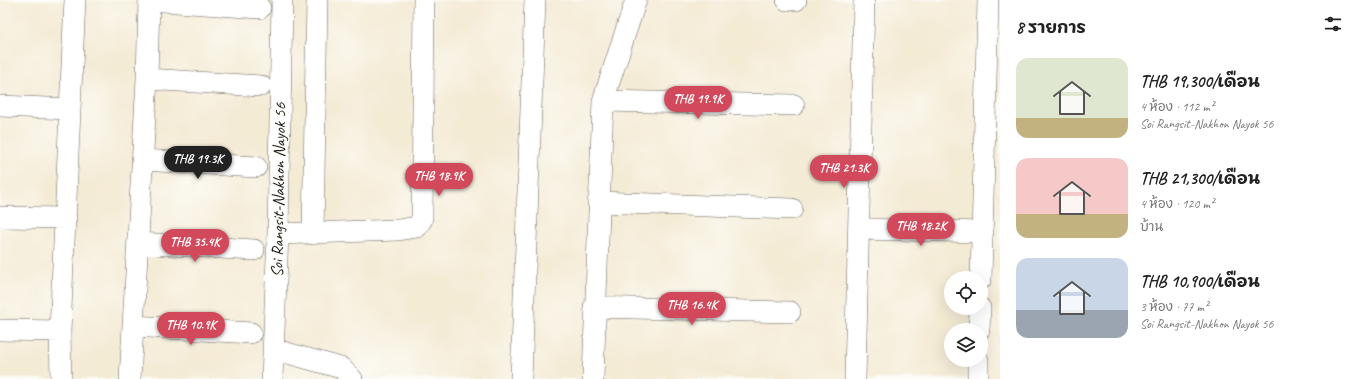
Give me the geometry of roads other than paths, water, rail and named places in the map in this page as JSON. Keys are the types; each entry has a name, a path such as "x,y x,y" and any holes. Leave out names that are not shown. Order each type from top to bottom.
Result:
{"street":[{"path":"61,379 60,330 75,0"},
{"path":"130,379 143,160 149,0 260,8"},
{"name":"Soi Rangsit-Nakhon Nayok 56","path":"272,379 278,234 282,0"},
{"path":"313,234 317,0"},
{"path":"278,234 398,230 417,227 422,219 424,0"},
{"path":"521,379 534,0"},
{"path":"593,379 594,307 603,101 636,0"},
{"path":"787,0 796,0"},
{"path":"855,379 860,230 864,0"},
{"path":"981,271 988,0"},
{"path":"147,79 261,86"},
{"path":"603,101 794,105"},
{"path":"0,106 70,109"},
{"path":"143,160 256,167"},
{"path":"598,202 792,209"},
{"path":"0,217 66,218"},
{"path":"860,230 983,232"},
{"path":"138,243 254,250"},
{"path":"594,307 790,312"},
{"path":"133,326 251,333"},
{"path":"0,330 60,330"},
{"path":"273,349 341,368 352,379"},
{"path":"978,367 978,379"}]}
